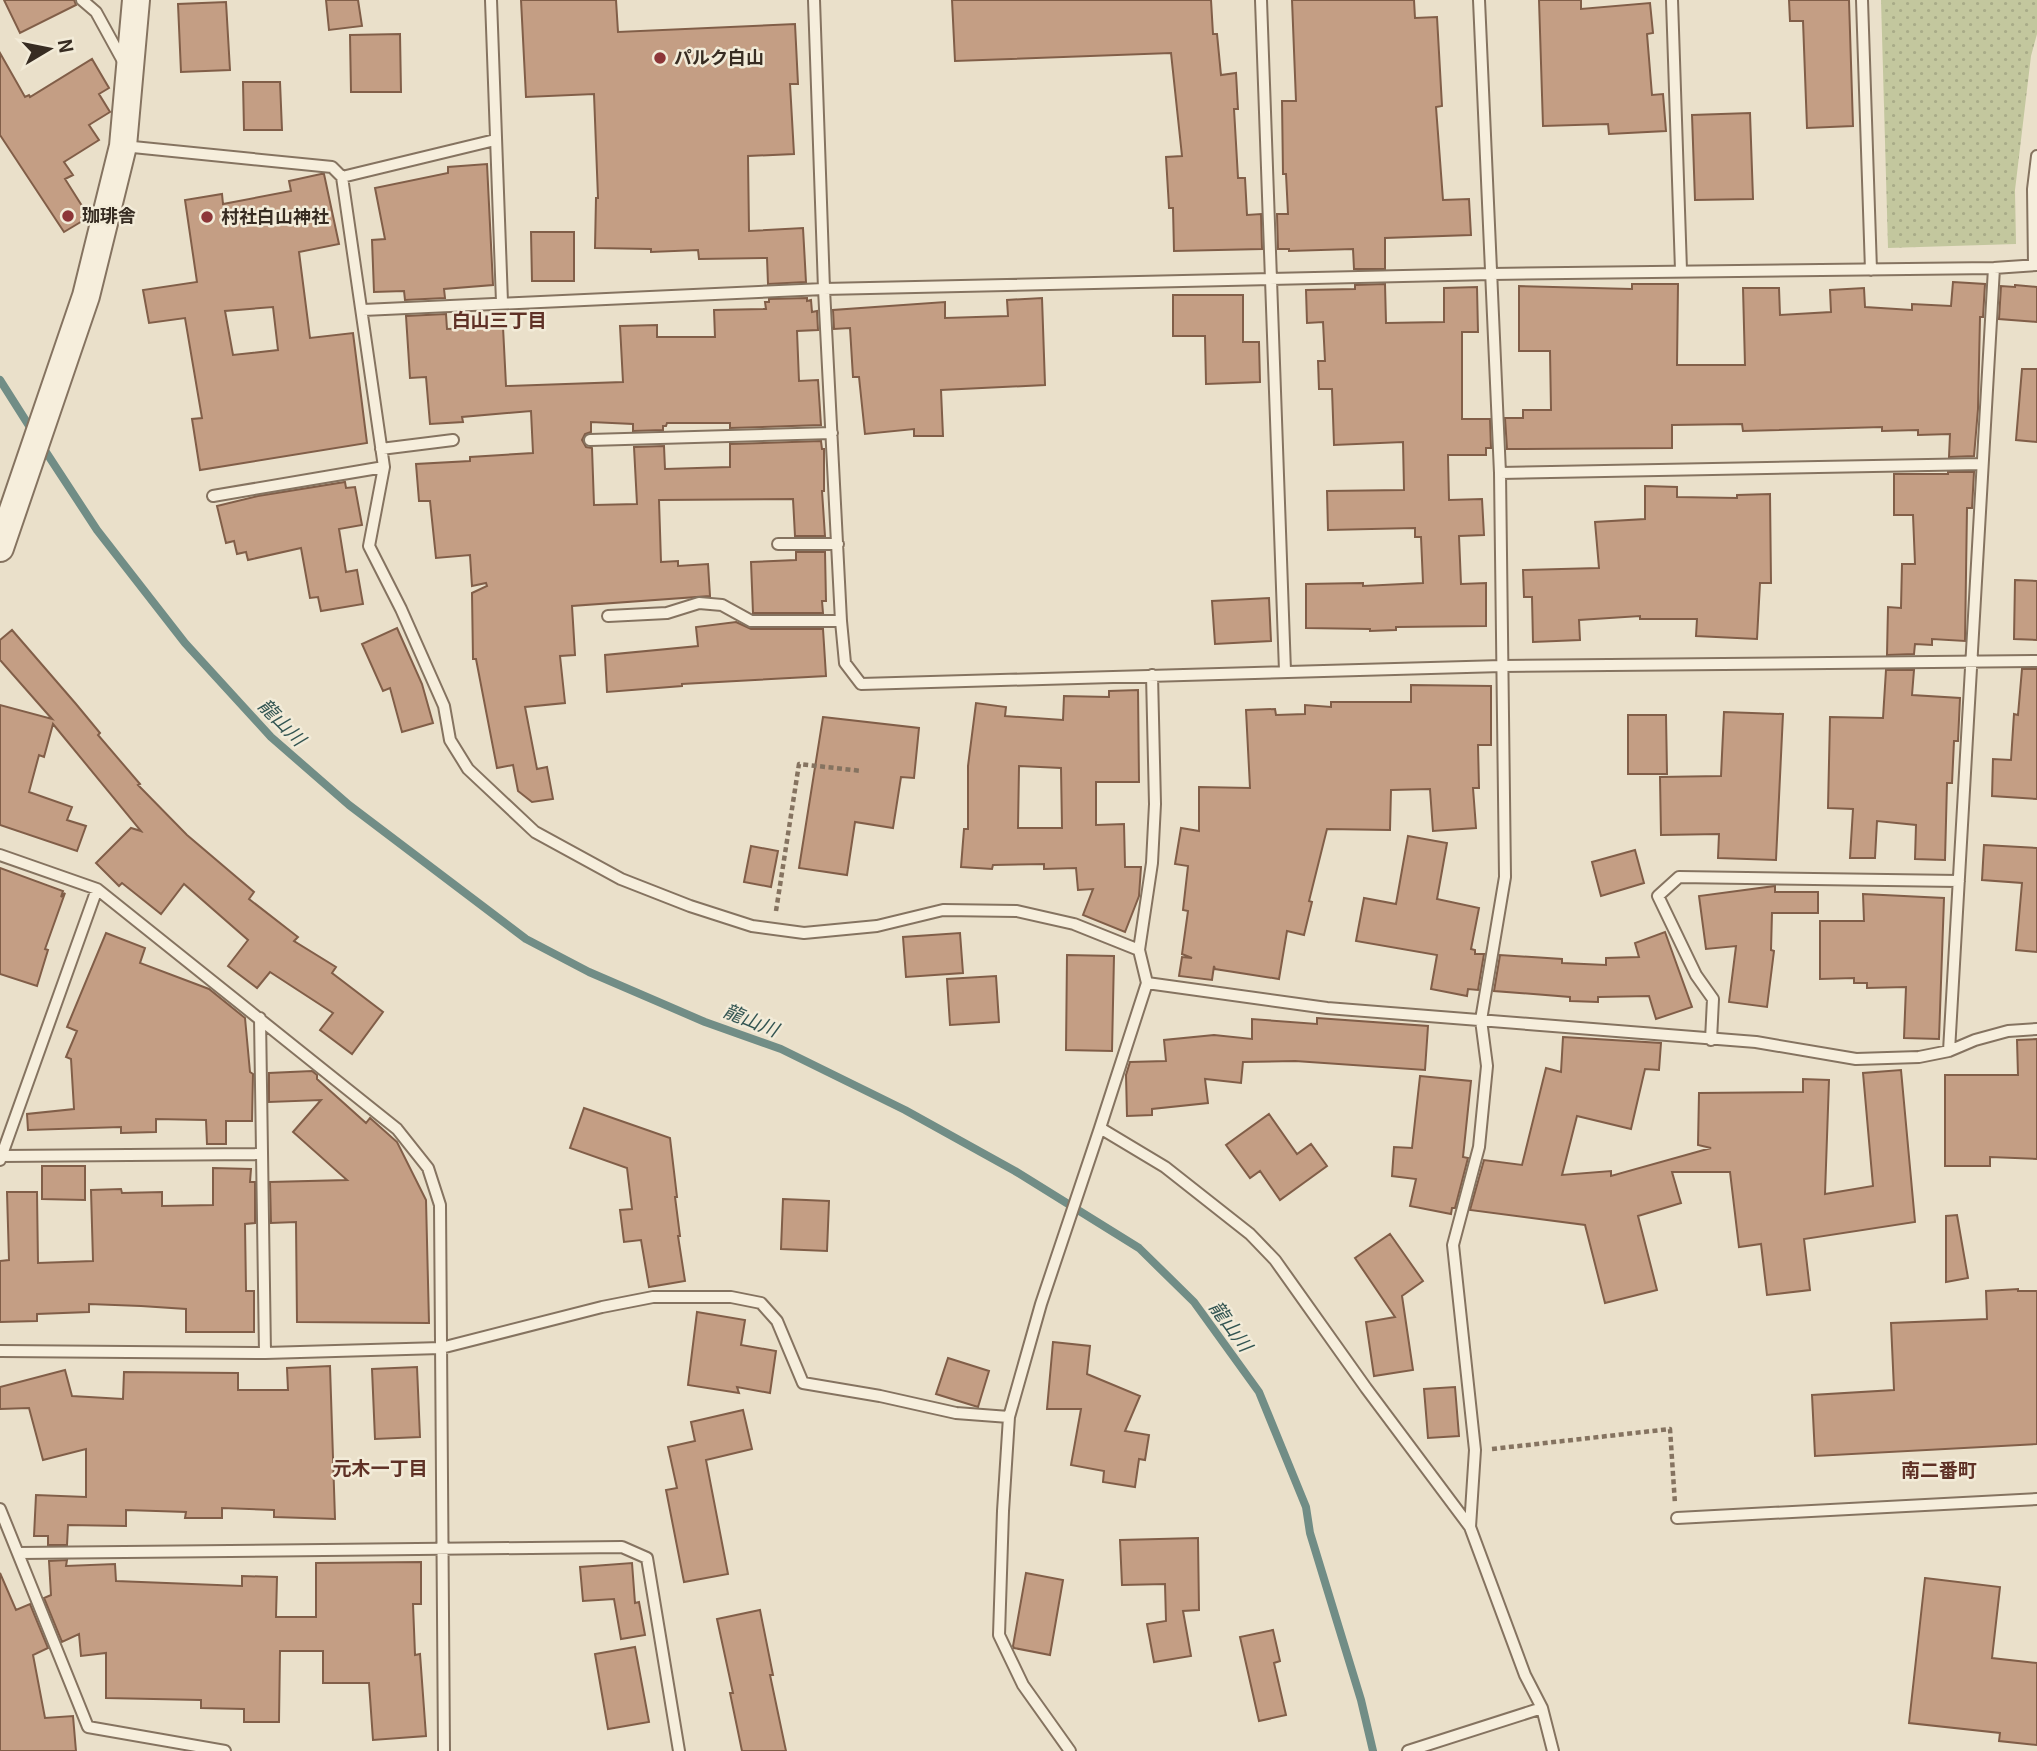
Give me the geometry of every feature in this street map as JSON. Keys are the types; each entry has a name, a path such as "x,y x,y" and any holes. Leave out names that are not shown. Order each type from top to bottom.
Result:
{"street":[{"path":"0,548 86,296 123,146 136,0"}],"lane":[{"path":"82,0 96,12 131,74"},
{"path":"491,0 502,302"},
{"path":"814,0 824,289 841,621 845,663 861,684 1502,666 2037,661"},
{"path":"1261,0 1285,671"},
{"path":"1470,1527 1475,1450 1452,1245 1479,1147 1487,1066 1481,1020 1505,877 1500,473 1479,0"},
{"path":"1672,0 1681,270"},
{"path":"1862,0 1871,270"},
{"path":"342,177 495,140"},
{"path":"123,146 332,167 342,177 384,467 369,546 401,609 444,706 450,740 468,769 535,832 621,879 690,906 752,926 804,933 877,926 943,910 1017,911 1074,924 1139,950"},
{"path":"363,310 824,289 1681,270 1994,268 2035,264 2033,189 2037,156"},
{"path":"1949,1051 1994,268"},
{"path":"590,440 832,433"},
{"path":"381,449 453,440"},
{"path":"1500,473 1982,464"},
{"path":"213,496 384,467"},
{"path":"778,544 838,544"},
{"path":"608,616 667,613 699,603 722,605 751,621 841,621"},
{"path":"1070,1751 1023,1685 999,1635 1009,1416 1041,1304 1146,983 1139,950 1152,863 1152,675"},
{"path":"0,855 97,889 397,1129 428,1168 440,1205 444,1751"},
{"path":"1711,1040 1713,999 1696,975 1658,897 1679,877 1959,881"},
{"path":"97,889 1,1158 262,1154"},
{"path":"1146,983 1327,1008 1756,1042 1856,1059 1919,1057 1949,1051 2008,1031 2037,1029"},
{"path":"260,1018 265,1353"},
{"path":"1100,1128 1165,1167 1250,1234 1275,1260 1470,1527 1525,1675 1542,1708 1553,1751"},
{"path":"0,1351 265,1353 441,1348 602,1307 653,1297 731,1297 761,1303 777,1321 803,1383 956,1413 1009,1416"},
{"path":"1677,1518 2037,1499"},
{"path":"0,1509 88,1727 225,1751"},
{"path":"19,1553 622,1547 647,1558 679,1751"},
{"path":"1408,1751 1542,1708"}],"path":[{"path":"773,929 799,764 862,771"},
{"path":"1475,1450 1670,1429 1677,1518"}],"green space":[{"path":"1881,0 2037,0 2037,34 2031,56 2015,190 2016,244 1888,248"}],"building":[{"path":"4,0 74,0 76,5 20,33"},
{"path":"326,0 358,0 362,26 329,30"},
{"path":"521,0 616,0 618,32 795,24 798,84 790,84 794,154 748,156 749,231 803,228 806,282 768,284 767,258 699,259 698,250 651,252 651,249 595,248 598,198 594,94 526,97"},
{"path":"952,0 1211,0 1213,34 1217,34 1221,75 1236,73 1238,109 1234,109 1238,178 1245,178 1247,215 1261,214 1262,249 1174,251 1173,208 1169,208 1166,157 1182,156 1171,53 955,61"},
{"path":"1292,0 1414,0 1415,18 1437,17 1442,106 1436,107 1443,200 1469,199 1471,235 1385,238 1385,269 1354,269 1353,249 1278,249 1277,214 1288,214 1286,174 1283,174 1282,101 1296,101"},
{"path":"1539,0 1581,0 1581,9 1650,3 1653,33 1647,34 1652,95 1663,94 1666,131 1609,134 1608,124 1543,126"},
{"path":"1789,0 1849,0 1853,126 1807,128 1803,21 1790,21"},
{"path":"226,2 230,70 181,72 178,4"},
{"path":"400,34 401,92 351,92 350,35"},
{"path":"0,53 25,97 30,97 92,59 109,88 99,94 110,112 89,125 99,140 64,162 73,175 65,179 89,217 64,232 0,135"},
{"path":"243,82 280,82 282,130 244,130"},
{"path":"1750,113 1753,199 1695,200 1692,115"},
{"path":"487,164 493,285 444,289 445,298 405,300 404,291 374,292 372,240 385,239 375,188 448,173 448,167"},
{"path":"324,174 339,244 299,252 310,338 353,333 367,443 200,470 192,419 202,418 185,318 149,323 143,290 197,282 185,200 222,194 223,204 291,191 289,181","holes":["273,307 278,350 233,355 225,311"]},
{"path":"531,232 574,232 574,281 532,281"},
{"path":"1953,282 1985,284 1983,317 1980,317 1974,456 1949,457 1950,434 1918,435 1918,430 1882,431 1882,427 1743,431 1742,424 1672,425 1672,448 1507,449 1505,418 1523,418 1523,410 1551,410 1550,351 1519,351 1519,286 1632,289 1632,284 1678,284 1677,365 1745,365 1743,288 1779,288 1780,315 1831,312 1830,290 1864,288 1865,307 1912,310 1912,304 1951,306"},
{"path":"1385,284 1386,323 1444,322 1444,288 1477,287 1478,332 1462,332 1462,419 1490,419 1491,448 1486,448 1486,455 1448,455 1449,500 1482,499 1484,535 1459,536 1461,584 1486,583 1486,626 1396,627 1396,630 1370,631 1306,628 1306,584 1363,583 1363,586 1423,583 1421,537 1415,537 1415,528 1328,530 1327,491 1404,490 1403,442 1334,445 1332,389 1319,389 1318,361 1325,361 1323,322 1307,323 1306,290 1355,289 1355,285"},
{"path":"2001,286 2037,287 2037,322 1999,319"},
{"path":"1173,295 1243,295 1243,342 1259,342 1260,382 1206,384 1205,336 1173,336"},
{"path":"807,298 807,301 811,300 812,312 817,311 818,330 797,331 799,381 818,380 821,425 730,428 730,423 667,423 663,430 633,431 633,424 591,422 591,432 585,434 582,440 586,447 592,448 594,505 637,504 634,447 664,446 665,469 730,467 730,444 821,441 824,449 822,491 825,536 795,536 793,499 659,500 661,562 678,561 678,566 708,564 710,596 572,606 575,655 560,656 565,703 525,707 537,769 547,767 553,799 532,802 518,791 513,765 497,768 476,659 473,659 472,593 487,586 486,583 472,586 470,555 436,558 430,501 419,501 416,464 533,453 531,411 462,417 463,422 430,424 426,377 410,378 406,316 446,314 447,329 503,327 506,386 623,382 620,326 657,325 657,337 715,337 714,310 766,309 765,302 769,302 769,299"},
{"path":"1042,298 1045,385 941,390 943,436 914,436 914,429 865,434 859,377 853,377 850,328 834,329 833,310 945,302 945,318 1008,316 1007,300"},
{"path":"2022,369 2037,369 2037,442 2016,440"},
{"path":"1974,472 1972,508 1967,508 1965,641 1932,639 1932,645 1915,644 1914,654 1887,655 1888,607 1901,608 1902,564 1915,564 1913,515 1894,515 1894,474"},
{"path":"345,482 346,488 355,487 362,525 339,529 346,572 357,570 363,604 321,611 318,597 310,598 301,548 248,560 246,552 237,554 234,541 226,543 217,506 258,496"},
{"path":"1645,486 1677,487 1677,497 1737,498 1737,495 1770,494 1771,583 1760,583 1757,639 1696,636 1697,619 1640,619 1640,616 1579,620 1580,640 1533,642 1532,597 1524,597 1523,570 1599,568 1595,522 1645,519"},
{"path":"796,552 825,552 826,601 822,601 823,613 753,613 751,562 796,560"},
{"path":"2015,580 2037,581 2037,640 2014,639"},
{"path":"1269,598 1271,641 1215,644 1212,601"},
{"path":"736,622 751,629 823,629 826,676 682,684 607,692 605,655 698,646 696,627"},
{"path":"397,628 422,684 433,723 402,732 390,688 383,691 362,644"},
{"path":"12,630 100,733 98,735 140,784 138,785 187,835 254,892 249,899 298,937 294,941 336,967 332,973 383,1012 352,1054 320,1030 333,1013 270,972 257,988 228,966 248,940 184,884 161,914 122,883 119,886 96,863 131,828 141,831 53,724 44,757 39,755 29,792 72,807 67,820 86,826 77,851 0,825 0,705 52,719 0,660 0,640"},
{"path":"2022,669 2037,669 2037,799 1992,796 1993,759 2011,760 2014,714 2018,715"},
{"path":"1886,670 1914,670 1912,695 1960,698 1952,783 1947,783 1945,860 1915,859 1916,825 1877,821 1875,858 1850,858 1853,809 1828,808 1830,717 1883,718"},
{"path":"1411,685 1491,686 1491,745 1478,745 1479,788 1473,788 1476,828 1433,831 1430,789 1391,790 1390,830 1327,829 1309,901 1312,902 1304,935 1287,931 1279,979 1215,969 1214,966 1212,980 1179,976 1182,957 1192,958 1182,954 1188,911 1183,910 1188,866 1175,864 1181,828 1199,831 1199,787 1250,788 1246,710 1275,709 1276,715 1305,714 1305,705 1331,707 1331,702 1411,702"},
{"path":"1138,690 1139,782 1096,782 1096,825 1124,824 1125,867 1141,867 1139,896 1125,932 1083,915 1093,889 1078,890 1076,868 1044,869 1044,864 993,865 992,869 961,867 964,829 968,829 968,766 976,703 1006,707 1005,716 1063,720 1064,696 1109,697 1109,691","holes":["1019,766 1061,768 1062,828 1018,828"]},
{"path":"1724,712 1783,714 1776,860 1718,858 1719,834 1661,835 1660,777 1721,776"},
{"path":"1628,715 1666,715 1667,774 1628,774"},
{"path":"823,717 919,728 914,778 901,777 893,828 855,822 847,875 799,868"},
{"path":"1408,836 1447,843 1437,899 1479,908 1471,949 1475,950 1475,954 1484,954 1478,990 1468,989 1467,996 1431,989 1437,955 1356,941 1364,898 1396,904"},
{"path":"1984,845 2037,848 2037,952 2016,950 2022,883 1982,880"},
{"path":"751,846 778,851 771,887 744,882"},
{"path":"1635,850 1644,883 1601,896 1592,862"},
{"path":"0,868 63,891 61,897 65,893 45,949 48,950 37,986 0,974"},
{"path":"1775,886 1775,892 1818,892 1818,913 1772,913 1771,950 1774,951 1767,1007 1729,1002 1736,946 1706,949 1699,896"},
{"path":"1863,894 1944,898 1939,1039 1904,1038 1906,987 1867,988 1867,983 1854,983 1854,978 1820,979 1820,921 1864,921"},
{"path":"1665,932 1692,1007 1656,1019 1649,996 1598,997 1598,1002 1494,991 1500,955 1562,959 1562,963 1606,965 1606,958 1639,957 1635,943"},
{"path":"106,933 145,948 140,963 209,989 245,1018 250,1072 253,1074 252,1121 226,1121 226,1144 207,1144 206,1120 156,1119 156,1132 121,1133 121,1127 28,1130 27,1114 74,1109 71,1059 66,1057 77,1031 67,1027"},
{"path":"960,933 963,973 906,977 903,937"},
{"path":"1067,955 1114,956 1112,1051 1066,1050"},
{"path":"996,976 999,1022 950,1025 947,979"},
{"path":"1317,1018 1428,1026 1425,1070 1295,1061 1243,1062 1241,1083 1205,1079 1208,1103 1152,1109 1152,1115 1127,1116 1126,1075 1130,1062 1166,1061 1164,1040 1214,1035 1252,1039 1252,1019 1317,1024"},
{"path":"1563,1037 1661,1043 1659,1070 1645,1069 1631,1129 1577,1116 1562,1175 1611,1171 1611,1176 1711,1148 1698,1145 1699,1093 1803,1092 1803,1079 1829,1080 1825,1194 1873,1186 1863,1073 1901,1070 1915,1222 1804,1239 1810,1290 1767,1295 1761,1244 1739,1247 1730,1172 1672,1172 1681,1203 1638,1216 1657,1290 1605,1303 1585,1225 1470,1210 1484,1160 1522,1165 1546,1068 1561,1072"},
{"path":"2037,1039 2037,1159 1990,1157 1990,1166 1945,1166 1945,1075 2018,1075 2017,1040"},
{"path":"312,1071 317,1075 317,1079 366,1123 370,1118 397,1142 426,1200 429,1323 297,1322 296,1222 271,1223 270,1182 347,1180 293,1132 321,1100 269,1102 269,1073"},
{"path":"1420,1076 1471,1081 1463,1157 1468,1158 1451,1214 1410,1206 1416,1179 1392,1176 1394,1147 1412,1148"},
{"path":"584,1108 670,1138 677,1197 678,1236 685,1281 649,1287 641,1240 624,1242 620,1210 632,1209 627,1168 570,1148"},
{"path":"1269,1114 1297,1154 1311,1144 1327,1166 1280,1200 1260,1171 1250,1178 1226,1145"},
{"path":"42,1166 85,1166 85,1200 42,1199"},
{"path":"213,1168 251,1169 250,1182 255,1182 255,1223 245,1224 246,1291 254,1291 254,1332 186,1332 186,1309 141,1306 89,1304 89,1312 37,1314 37,1321 0,1322 0,1261 9,1260 7,1192 37,1192 38,1263 93,1261 91,1190 121,1189 122,1193 162,1192 162,1206 213,1205"},
{"path":"783,1199 829,1201 827,1251 781,1249"},
{"path":"1957,1215 1968,1278 1946,1282 1946,1216"},
{"path":"1390,1234 1423,1281 1402,1296 1413,1370 1374,1376 1366,1322 1395,1317 1355,1258"},
{"path":"1986,1291 2037,1291 2037,1444 1815,1456 1812,1395 1894,1390 1891,1323 1987,1319"},
{"path":"697,1312 745,1320 741,1345 776,1351 770,1393 737,1387 739,1393 688,1385"},
{"path":"1053,1342 1090,1346 1087,1374 1140,1396 1125,1431 1149,1435 1145,1460 1139,1459 1135,1487 1103,1482 1104,1471 1071,1465 1081,1409 1047,1409"},
{"path":"948,1358 989,1371 978,1407 936,1394"},
{"path":"330,1366 335,1519 274,1517 274,1510 222,1508 222,1518 185,1518 186,1512 126,1510 126,1526 68,1525 67,1545 48,1545 48,1536 34,1536 36,1495 86,1497 86,1449 43,1460 29,1408 0,1409 0,1387 65,1370 72,1396 123,1399 124,1372 238,1373 238,1390 288,1390 287,1368"},
{"path":"417,1367 420,1437 375,1439 372,1369"},
{"path":"1455,1387 1459,1436 1428,1438 1424,1389"},
{"path":"743,1410 752,1449 706,1460 728,1574 684,1582 666,1490 677,1488 668,1447 695,1441 691,1422"},
{"path":"1198,1538 1199,1610 1183,1611 1191,1656 1154,1662 1147,1624 1166,1621 1165,1584 1122,1585 1120,1540"},
{"path":"67,1560 66,1566 115,1564 116,1581 242,1586 242,1576 277,1577 276,1617 316,1617 316,1563 421,1562 421,1604 413,1604 415,1655 420,1654 426,1736 373,1740 369,1683 323,1683 323,1651 280,1651 279,1722 244,1722 244,1709 201,1708 201,1700 106,1698 106,1653 81,1656 79,1634 62,1642 44,1598 51,1595 49,1561"},
{"path":"632,1563 635,1603 639,1602 645,1635 621,1639 614,1599 583,1601 580,1567"},
{"path":"0,1573 16,1610 30,1604 48,1648 33,1655 45,1718 73,1716 76,1751 0,1751"},
{"path":"1026,1573 1063,1580 1050,1655 1013,1646"},
{"path":"1925,1578 2000,1587 1992,1658 2037,1663 2037,1745 1999,1741 2000,1733 1909,1723"},
{"path":"760,1610 786,1751 742,1751 730,1693 733,1693 717,1619"},
{"path":"1273,1630 1280,1661 1274,1663 1286,1715 1259,1721 1240,1637"},
{"path":"635,1647 649,1722 608,1729 595,1654"}],"waterway":[{"name":"龍山川","path":"0,380 33,432"},
{"name":"龍山川","path":"42,446 97,530 185,643 271,737 349,805 526,939 589,972 705,1022 781,1049 905,1110 1015,1171 1139,1248 1194,1302 1259,1392 1306,1507 1310,1533 1361,1700 1373,1751"}],"place":[{"name":"パルク白山","path":"660,58"},
{"name":"珈琲舎","path":"68,216"},
{"name":"村社白山神社","path":"207,217"}],"district":[{"name":"白山三丁目","path":"499,320"},
{"name":"元木一丁目","path":"380,1468"},
{"name":"南二番町","path":"1939,1470"}]}
